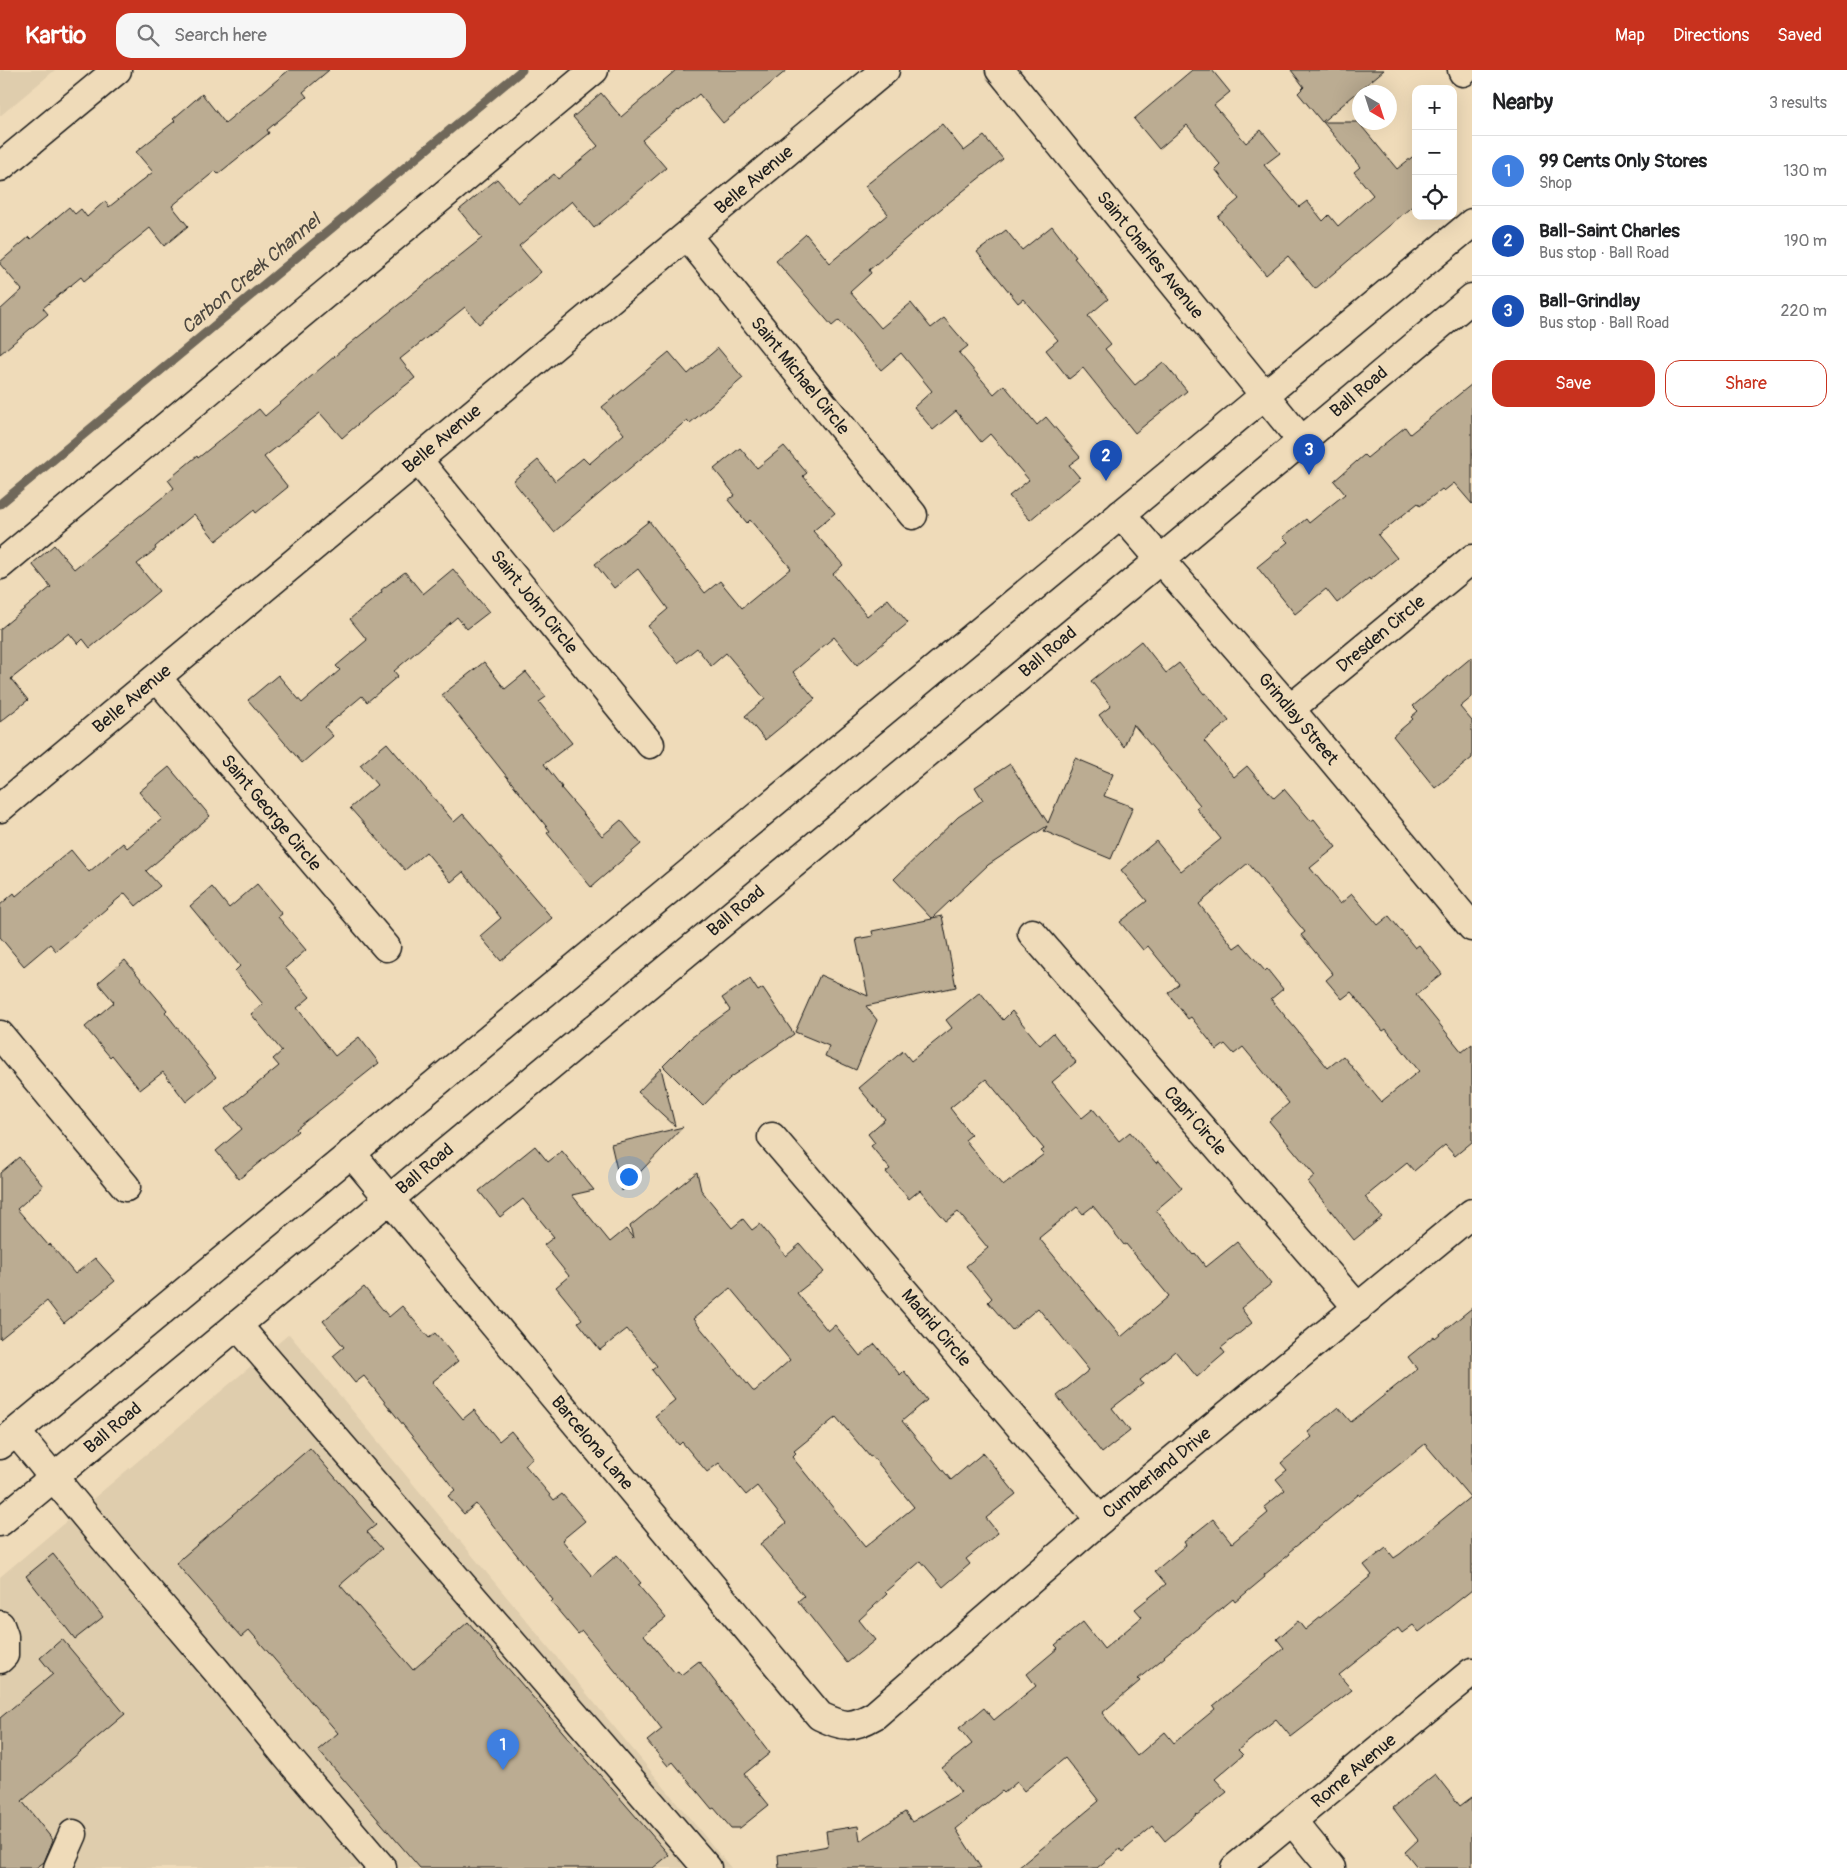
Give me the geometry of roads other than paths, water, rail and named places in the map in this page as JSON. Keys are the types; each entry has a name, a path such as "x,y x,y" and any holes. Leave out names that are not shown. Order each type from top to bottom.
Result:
{"street":[{"path":"0,167 117,70"},
{"path":"0,565 594,70"},
{"name":"Belle Avenue","path":"0,808 885,70"},
{"name":"Saint Charles Avenue","path":"1000,70 1301,440"},
{"path":"382,1868 288,1759 216,1670 53,1478 8,1439 1472,223"},
{"name":"Saint Michael Circle","path":"687,236 913,515"},
{"name":"Ball Road","path":"0,1522 1161,559 1472,298"},
{"name":"Saint John Circle","path":"418,460 650,744"},
{"name":"Grindlay Street","path":"1121,514 1290,709 1472,927"},
{"name":"Dresden Circle","path":"1290,709 1472,559"},
{"name":"Saint George Circle","path":"156,678 386,947"},
{"name":"Capri Circle","path":"1032,933 1358,1308"},
{"path":"0,1035 126,1188"},
{"name":"Madrid Circle","path":"772,1137 1100,1520"},
{"name":"Barcelona Lane","path":"351,1153 820,1716 840,1725"},
{"name":"Cumberland Drive","path":"840,1725 859,1724 875,1715 1100,1520 1472,1213"},
{"path":"237,1325 707,1868"},
{"path":"0,1625 4,1636 4,1655 0,1658"},
{"name":"Rome Avenue","path":"1235,1868 1293,1822 1472,1672"},
{"path":"1293,1822 1331,1868"},
{"path":"58,1868 73,1834"}],"waterway":[{"name":"Carbon Creek Channel","path":"0,504 522,70"}],"place":[{"name":"Ball-Grindlay","path":"1309,475"},
{"name":"Ball-Saint Charles","path":"1106,481"},
{"name":"99 Cents Only Stores","path":"503,1770"}]}
